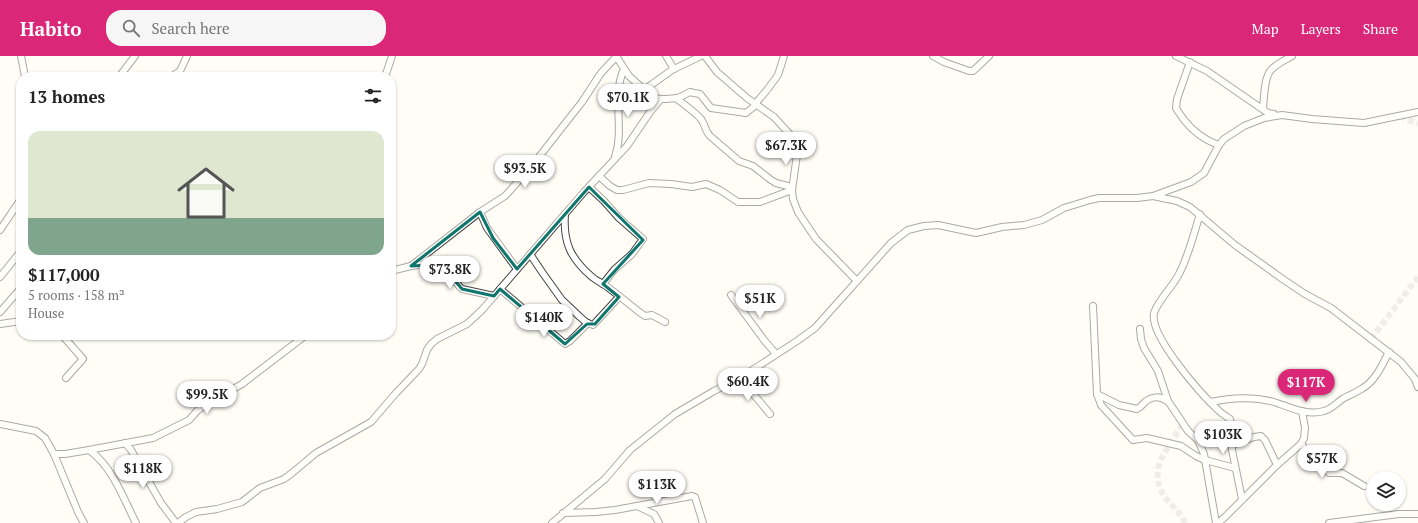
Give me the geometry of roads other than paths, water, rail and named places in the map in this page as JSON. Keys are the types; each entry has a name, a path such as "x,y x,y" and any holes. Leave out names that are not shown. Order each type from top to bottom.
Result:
{"street":[{"path":"21,56 23,72"},
{"path":"123,72 135,56"},
{"path":"178,72 187,56"},
{"path":"387,72 392,56"},
{"path":"411,266 480,212 506,196 519,182 582,102 601,73 616,56 629,76 651,96 661,99 676,98 690,92 694,92 700,94 711,108 746,113 767,90 778,75 784,56"},
{"path":"666,56 674,69"},
{"path":"644,90 674,69 701,56"},
{"path":"705,56 717,72 755,104 774,117 797,143 792,189 793,198 798,212 816,239 857,281"},
{"path":"933,56 969,71 973,71 989,56"},
{"path":"1176,56 1207,71 1268,113 1276,115 1364,123 1418,112"},
{"path":"1263,109 1268,74 1275,66 1292,56"},
{"path":"1190,62 1177,99 1176,108 1200,136 1211,143 1219,145"},
{"path":"614,161 618,143 618,88 619,80 624,69"},
{"path":"676,98 699,117 703,122 706,132 710,136 741,162 753,166 776,183 792,189"},
{"path":"125,443 131,450 161,503 177,523 196,512 217,509 242,502 260,488 284,479 316,453 371,422 419,369 431,344 436,339 467,324 474,318 589,187 614,161 633,138 650,112 661,99"},
{"path":"554,523 563,513 605,479 630,450 675,414 714,391 740,378 797,341 817,326 890,243 899,235 914,228 938,225 980,232 1035,222 1064,208 1099,198 1137,198 1153,196 1191,182 1203,175 1219,145 1228,136 1244,126 1276,115"},
{"path":"599,176 617,190 649,183 692,187 706,184 720,190 738,202 760,202 792,189"},
{"path":"589,187 619,218 643,239 632,254 614,270 603,284"},
{"path":"1153,196 1177,201 1190,207 1247,253 1305,294 1331,308 1389,352 1415,378 1418,387"},
{"path":"11,215 16,208"},
{"path":"1,224 16,210"},
{"path":"480,212 486,228 517,269"},
{"path":"565,214 565,233 569,250 577,261 592,276 644,315 652,315 665,322"},
{"path":"1200,214 1180,272 1155,311 1154,321 1164,344 1184,374 1220,412 1230,419 1235,468 1242,499"},
{"path":"530,254 562,300 588,323 594,324 619,297"},
{"path":"0,277 16,257"},
{"path":"396,270 411,266 427,264 432,265 452,277 462,290 476,291 494,296"},
{"path":"500,289 565,344 588,323"},
{"path":"0,312 16,294"},
{"path":"731,295 776,354"},
{"path":"1093,306 1097,394 1101,405 1133,440 1147,438 1181,446 1205,460 1235,468"},
{"path":"0,324 16,322"},
{"path":"1140,329 1144,348 1158,371 1168,401 1186,428 1201,444 1217,523"},
{"path":"66,340 83,359 66,378"},
{"path":"54,454 89,450 153,438 188,420 198,410 242,384 299,340"},
{"path":"1210,402 1236,398 1252,399 1273,402 1293,410 1322,412 1331,409 1342,399 1364,388 1375,377 1389,352"},
{"path":"740,378 770,414"},
{"path":"1097,394 1119,405 1138,409 1146,401 1155,398 1160,397 1168,401"},
{"path":"1217,523 1301,444 1304,438 1305,428 1302,411"},
{"path":"0,424 36,431 45,438 54,454 84,523"},
{"path":"1232,445 1254,436 1261,436 1265,440 1277,465"},
{"path":"1301,444 1330,474 1342,474 1364,486"},
{"path":"89,450 98,456 118,485 136,523"},
{"path":"563,513 596,512 692,496 695,497 703,523"},
{"path":"637,506 654,514 659,523"},
{"path":"1329,523 1377,520 1399,514 1418,514"}],"tunnel":[{"path":"1400,116 1418,124"},
{"path":"1371,339 1418,277"},
{"path":"1182,424 1162,457 1158,474 1159,484 1163,494 1185,523"}]}
